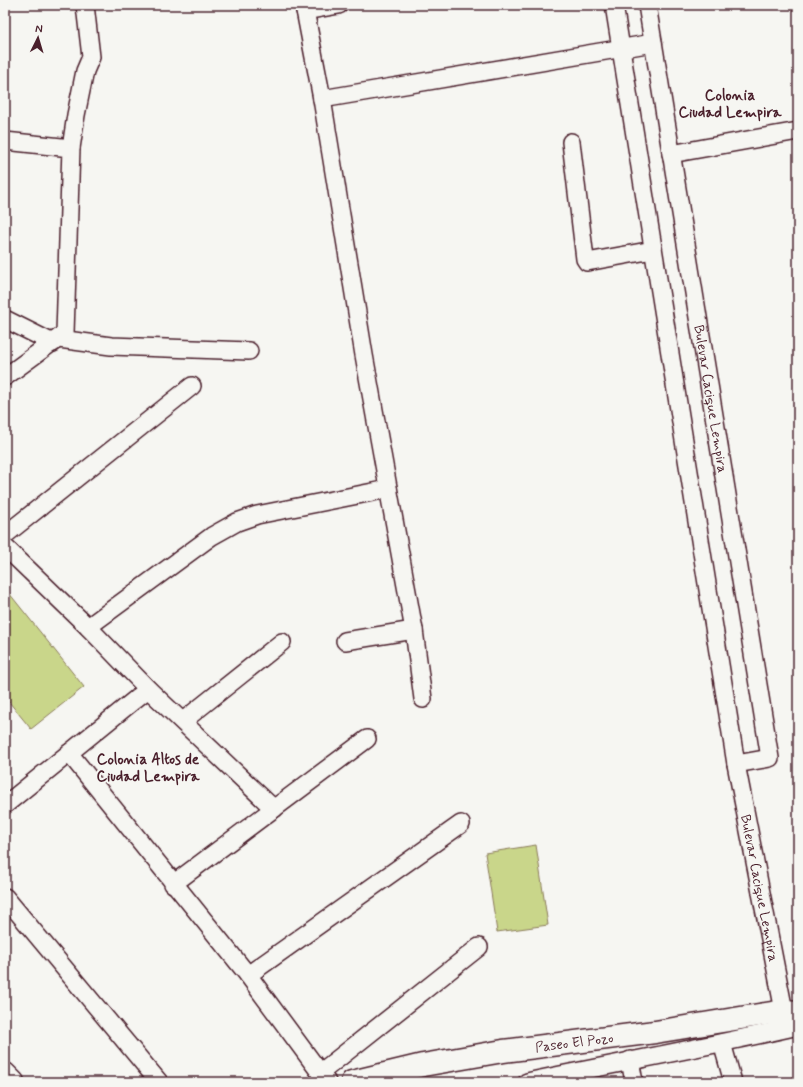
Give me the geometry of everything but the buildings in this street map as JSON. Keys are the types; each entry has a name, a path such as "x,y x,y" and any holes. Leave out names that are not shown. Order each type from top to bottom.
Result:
{"street":[{"path":"5,378 56,341 66,331 71,148 85,71 91,57 85,5"},
{"path":"339,5 305,8 322,99 364,355 414,630 424,699"},
{"name":"Bulevar Cacique Lempira","path":"614,5 736,764 793,1016"},
{"name":"Bulevar Cacique Lempira","path":"647,5 770,758 736,764"},
{"path":"322,99 653,43"},
{"path":"671,154 798,131"},
{"path":"5,141 71,148"},
{"path":"571,142 585,259 587,262 653,250"},
{"path":"5,319 56,341 111,346 249,351"},
{"path":"5,535 192,386"},
{"path":"88,627 207,540 237,522 257,516 388,489"},
{"path":"5,547 88,627 148,688 274,809"},
{"path":"345,641 414,630"},
{"path":"183,721 282,642"},
{"path":"5,806 148,688"},
{"path":"173,884 367,739"},
{"path":"69,753 173,884 248,975 323,1077 479,947"},
{"path":"248,975 461,824"},
{"path":"5,897 159,1082"},
{"path":"527,1082 630,1060 722,1043 793,1016"},
{"name":"Paseo El Pozo","path":"352,1082 423,1064 503,1051 793,1016"},
{"path":"722,1043 733,1082"},
{"path":"630,1060 634,1082"},
{"path":"5,1074 13,1082"}],"green space":[{"path":"9,593 84,687 31,729 5,697 5,596"},
{"path":"536,845 548,925 497,932 485,853"}],"district":[{"name":"Colonia Ciudad Lempira","path":"730,104"},
{"name":"Colonia Altos de Ciudad Lempira","path":"148,768"}]}
